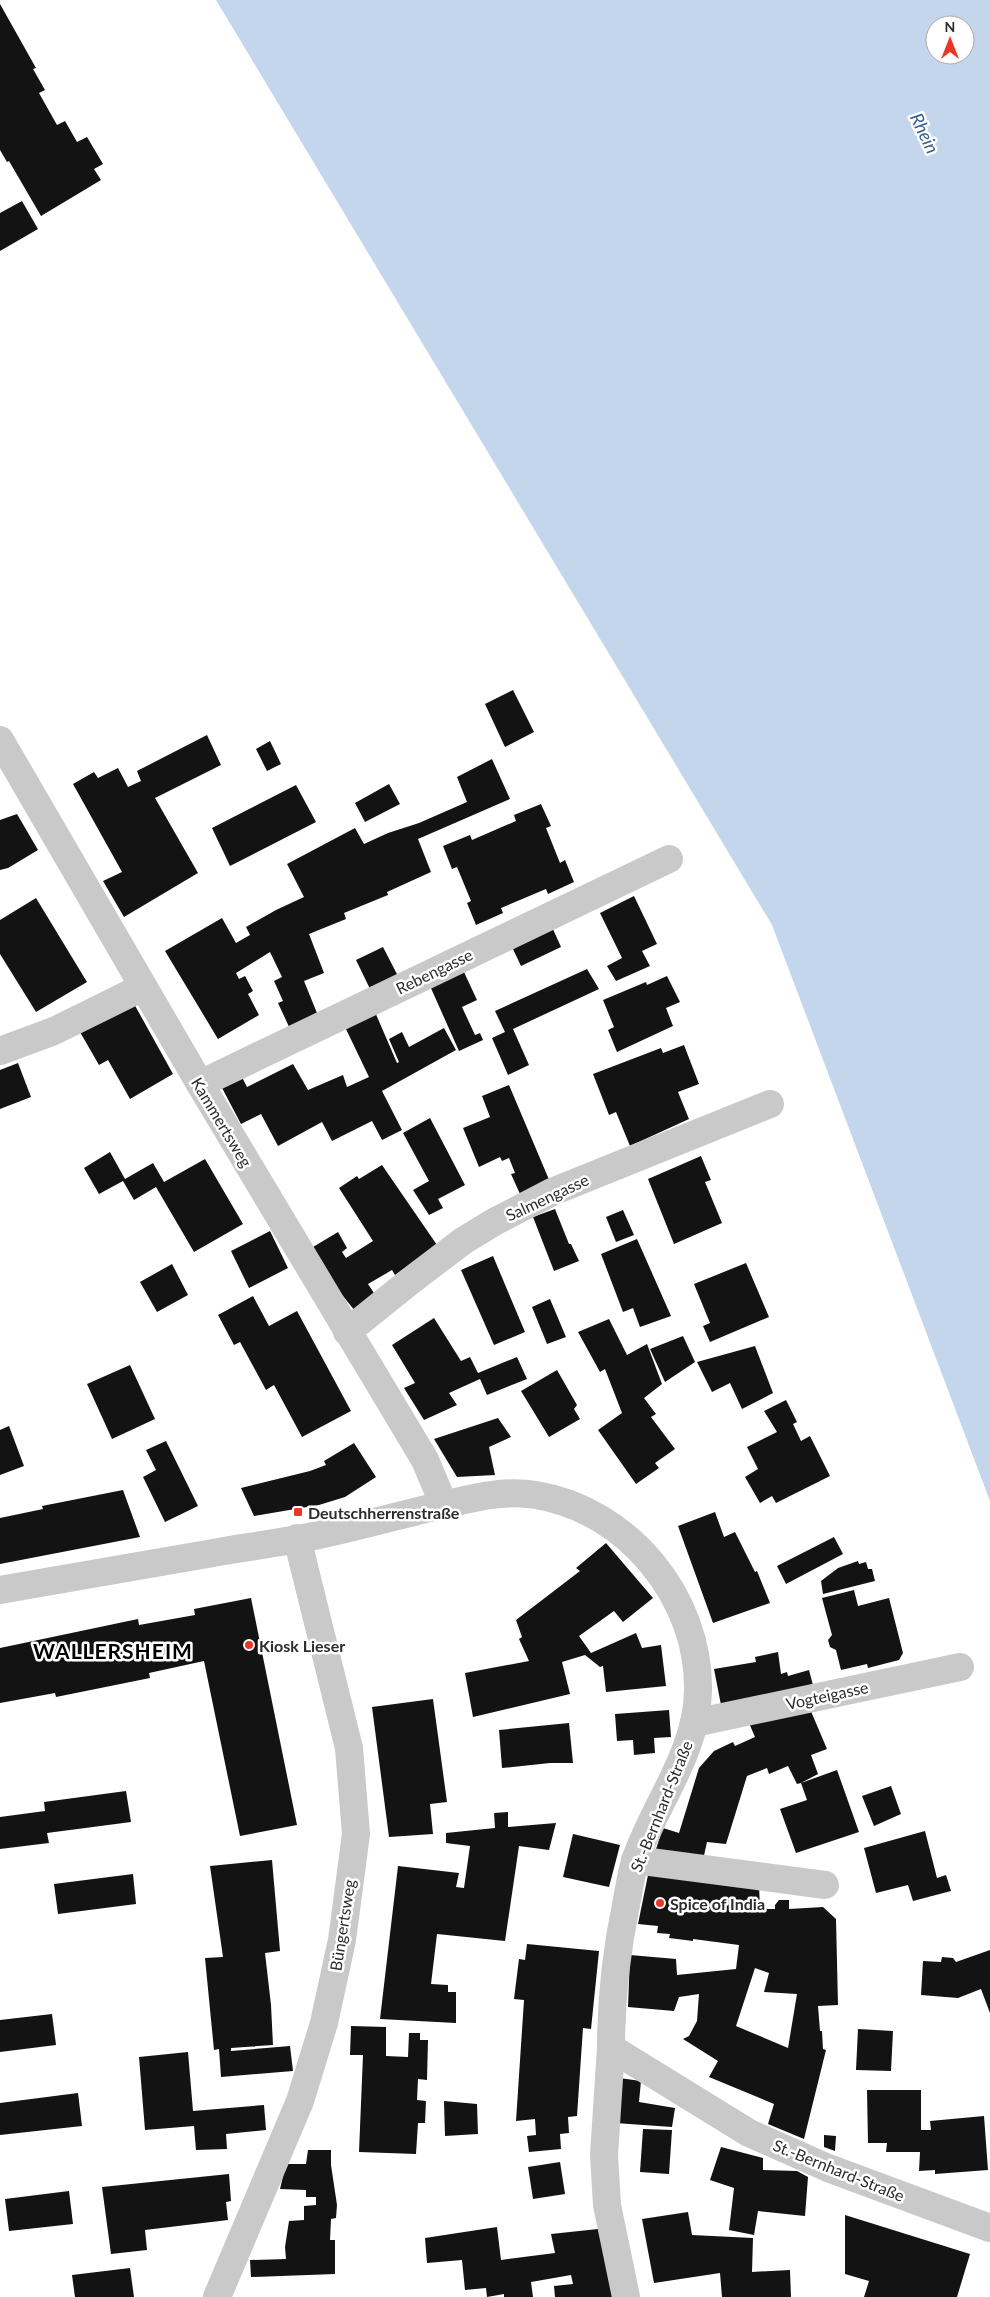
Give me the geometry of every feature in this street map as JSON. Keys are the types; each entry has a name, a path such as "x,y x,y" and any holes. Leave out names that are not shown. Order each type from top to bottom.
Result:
{"street":[{"name":"Kammertsweg","path":"0,740 200,1084 425,1460 444,1505"},
{"name":"Rebengasse","path":"200,1084 669,858"},
{"path":"0,1051 54,1032 143,987"},
{"name":"Salmengasse","path":"347,1332 463,1241 494,1222 552,1192 770,1104"},
{"name":"St.-Bernhard-Straße","path":"444,1505 497,1493 535,1494 570,1503 603,1520 627,1538 655,1564 671,1588 684,1616 694,1646 698,1690 694,1723 683,1758 653,1818 635,1860 616,1953 610,2003 610,2048 749,2133 828,2168 990,2228"},
{"path":"0,1590 297,1538 444,1505"},
{"name":"Büngertsweg","path":"217,2297 300,2101 324,2023 342,1940 356,1834 349,1748 297,1538"},
{"name":"Vogteigasse","path":"694,1723 960,1667"},
{"path":"635,1860 825,1886"},
{"path":"610,2048 604,2155 607,2205 626,2297"}],"water":[{"name":"Rhein","path":"216,0 990,0 990,1501 772,925"}],"building":[{"path":"0,4 36,68 33,69 45,90 39,93 57,125 65,121 77,142 87,137 103,164 94,169 101,180 41,216 9,161 7,162 0,150"},
{"path":"22,201 38,229 0,251 0,213"},
{"path":"513,690 534,732 505,747 485,704"},
{"path":"207,735 221,765 155,798 198,873 124,917 103,881 122,872 73,784 94,772 98,778 118,768 128,787 141,781 137,771"},
{"path":"270,741 281,764 267,771 256,749"},
{"path":"492,759 510,799 418,839 431,872 387,892 388,895 344,913 346,919 309,934 324,973 304,981 319,1018 291,1031 278,1003 283,1001 274,981 282,977 270,952 236,973 239,979 245,976 253,991 248,994 259,1015 218,1039 165,951 222,918 236,943 250,935 246,927 304,897 287,864 355,828 364,844 467,802 457,777"},
{"path":"389,784 400,804 365,822 355,803"},
{"path":"296,785 316,822 230,866 212,828"},
{"path":"541,804 551,826 546,828 560,863 565,860 574,882 548,894 546,889 501,908 503,913 476,925 467,903 471,901 457,867 452,869 443,846 470,835 472,840 516,821 514,815"},
{"path":"17,814 38,850 8,868 0,870 0,820"},
{"path":"634,896 657,944 642,951 650,966 616,981 607,966 622,958 600,913"},
{"path":"36,898 87,982 36,1012 0,954 0,920"},
{"path":"552,927 561,947 521,966 512,947"},
{"path":"383,947 400,980 372,993 356,960"},
{"path":"587,969 599,989 513,1029 529,1065 508,1075 492,1038 505,1032 495,1011"},
{"path":"463,970 477,1000 462,1007 475,1035 480,1033 483,1040 459,1051 430,986"},
{"path":"667,976 680,1002 666,1008 673,1026 617,1052 608,1030 614,1027 603,1000 646,982 647,985"},
{"path":"133,1002 173,1074 130,1099 108,1060 99,1065 80,1032"},
{"path":"375,1012 397,1063 399,1062 389,1039 402,1032 409,1047 444,1028 456,1050 382,1091 402,1130 382,1140 372,1121 332,1141 322,1122 278,1146 261,1114 241,1124 221,1086 241,1075 247,1087 293,1064 308,1090 343,1075 347,1087 369,1077 345,1027"},
{"path":"684,1045 699,1084 678,1092 689,1119 630,1146 616,1112 609,1115 593,1074 661,1048 663,1053"},
{"path":"18,1063 31,1097 0,1109 0,1070"},
{"path":"509,1085 550,1182 520,1194 511,1174 515,1173 509,1158 502,1161 500,1157 479,1167 463,1128 490,1117 482,1096"},
{"path":"430,1118 465,1185 438,1199 443,1208 429,1215 413,1190 429,1181 403,1133"},
{"path":"110,1152 125,1179 153,1163 164,1182 205,1159 243,1224 194,1252 156,1187 134,1200 123,1181 99,1194 84,1168"},
{"path":"701,1156 711,1180 705,1182 722,1223 674,1244 648,1179"},
{"path":"382,1165 437,1245 395,1275 392,1270 368,1284 376,1296 355,1311 339,1291 313,1247 338,1232 347,1248 342,1252 346,1258 373,1241 339,1188 357,1176 359,1179"},
{"path":"555,1209 569,1244 571,1244 579,1261 554,1271 533,1217"},
{"path":"623,1210 634,1235 616,1242 606,1217"},
{"path":"270,1231 288,1268 249,1288 231,1251"},
{"path":"637,1239 671,1316 640,1327 633,1308 623,1312 601,1254"},
{"path":"493,1256 525,1332 494,1345 461,1270"},
{"path":"746,1263 769,1317 710,1342 703,1326 710,1323 694,1284"},
{"path":"172,1264 188,1295 157,1312 140,1282"},
{"path":"253,1296 269,1326 297,1311 351,1411 302,1437 274,1385 266,1390 240,1342 234,1345 218,1315"},
{"path":"550,1299 566,1337 547,1344 532,1307"},
{"path":"434,1318 461,1361 470,1357 478,1373 517,1357 527,1379 487,1395 480,1379 449,1393 457,1405 424,1420 404,1388 415,1383 392,1345"},
{"path":"609,1319 627,1355 647,1344 662,1384 644,1398 656,1414 651,1417 675,1449 655,1463 659,1468 636,1484 598,1430 622,1413 605,1369 600,1372 578,1332"},
{"path":"683,1336 695,1362 665,1382 650,1349"},
{"path":"755,1346 773,1393 742,1409 730,1383 712,1392 697,1362"},
{"path":"130,1365 155,1419 112,1439 87,1384"},
{"path":"557,1370 577,1405 574,1409 580,1419 549,1437 521,1391"},
{"path":"786,1400 797,1422 793,1424 801,1441 810,1436 830,1476 776,1503 772,1496 760,1503 745,1477 758,1469 747,1447 777,1432 764,1411"},
{"path":"498,1418 511,1437 489,1447 495,1475 457,1477 434,1439"},
{"path":"9,1426 24,1466 0,1475 0,1430"},
{"path":"166,1441 198,1506 165,1522 143,1477 156,1470 146,1450"},
{"path":"354,1443 376,1477 345,1497 319,1505 254,1516 241,1488 310,1471 326,1465 324,1461"},
{"path":"123,1490 140,1537 0,1564 0,1518 43,1509 42,1506"},
{"path":"715,1512 724,1537 735,1532 755,1572 757,1571 770,1603 713,1623 678,1526"},
{"path":"834,1537 843,1554 786,1584 777,1566"},
{"path":"606,1543 653,1598 623,1622 614,1611 579,1636 591,1653 636,1633 642,1648 661,1645 666,1686 606,1692 603,1666 600,1667 585,1655 562,1662 570,1694 473,1717 465,1673 529,1661 519,1639 522,1637 516,1620 580,1571 576,1568"},
{"path":"858,1561 859,1564 866,1562 868,1569 872,1569 875,1581 823,1594 821,1581 838,1568"},
{"path":"854,1590 858,1606 889,1598 903,1653 899,1660 868,1668 867,1664 841,1670 836,1650 830,1647 828,1640 832,1635 822,1598"},
{"path":"251,1598 297,1825 240,1836 204,1661 149,1673 150,1678 56,1697 55,1693 0,1703 0,1648 138,1619 139,1625 195,1615 194,1609"},
{"path":"778,1652 781,1674 787,1672 788,1676 809,1670 814,1689 721,1705 714,1669 756,1662 755,1657"},
{"path":"433,1699 447,1802 430,1804 433,1834 389,1837 372,1707"},
{"path":"810,1709 827,1749 811,1755 818,1774 797,1784 788,1766 769,1774 767,1768 747,1776 726,1844 707,1842 703,1860 655,1852 663,1828 679,1833 699,1768 714,1751 733,1742 735,1746 755,1737 749,1723"},
{"path":"669,1710 671,1737 654,1738 655,1753 634,1755 633,1740 617,1741 615,1714"},
{"path":"569,1723 573,1763 550,1763 502,1768 499,1730"},
{"path":"837,1770 859,1832 796,1853 780,1809 807,1800 801,1783"},
{"path":"891,1786 901,1814 874,1826 862,1796"},
{"path":"126,1791 131,1822 47,1833 49,1843 0,1849 0,1817 45,1811 44,1802"},
{"path":"508,1812 508,1827 556,1823 549,1850 519,1846 505,1941 437,1934 431,1984 448,1985 448,1992 456,1992 456,2023 380,2019 398,1866 459,1873 456,1887 464,1888 470,1846 446,1843 446,1833 495,1828 494,1813"},
{"path":"925,1831 937,1878 946,1875 951,1891 913,1901 908,1885 876,1893 864,1848"},
{"path":"573,1834 620,1845 609,1887 563,1877"},
{"path":"272,1860 280,1951 265,1953 273,2045 231,2048 231,2051 290,2046 293,2071 221,2077 219,2049 214,2050 205,1958 223,1957 210,1866"},
{"path":"133,1874 136,1904 58,1914 54,1884"},
{"path":"648,1875 759,1885 760,1909 775,1909 775,1905 779,1900 789,1900 789,1909 823,1907 836,1919 838,2005 818,2006 823,2049 826,2050 804,2139 768,2124 774,2104 709,2077 718,2061 683,2039 689,2036 697,2021 699,1994 679,1997 674,2011 628,2007 630,1955 676,1959 677,1975 736,1969 739,1945 669,1938 670,1934 657,1933 658,1926 638,1924","holes":["755,1968 769,1973 764,1992 797,1994 788,2048 736,2026"]},
{"path":"527,1944 599,1951 591,2029 583,2028 577,2116 568,2117 569,2133 560,2134 561,2149 529,2152 527,2136 536,2135 535,2119 516,2121 524,2000 514,1999 519,1959 525,1960"},
{"path":"990,1950 990,2013 981,1989 958,1998 921,1995 923,1961 941,1962 942,1957 953,1958 956,1962"},
{"path":"52,2014 56,2045 0,2052 0,2020"},
{"path":"351,2026 386,2027 386,2056 408,2057 409,2033 420,2033 420,2040 428,2040 427,2080 418,2079 417,2100 426,2101 425,2123 418,2123 416,2154 359,2152 363,2055 350,2055"},
{"path":"858,2029 893,2031 891,2071 856,2070"},
{"path":"188,2052 193,2111 264,2105 266,2130 226,2134 227,2149 196,2150 194,2126 145,2130 139,2057"},
{"path":"619,2078 641,2081 639,2102 675,2108 672,2127 615,2123"},
{"path":"867,2090 921,2090 921,2130 931,2130 930,2121 984,2116 988,2170 935,2174 935,2170 919,2171 920,2152 886,2152 887,2143 868,2143"},
{"path":"78,2093 82,2126 0,2135 0,2103"},
{"path":"444,2101 477,2104 478,2134 445,2136"},
{"path":"643,2129 672,2130 669,2174 640,2172"},
{"path":"824,2135 836,2136 835,2151 824,2147"},
{"path":"721,2147 763,2158 763,2170 797,2171 808,2177 805,2216 758,2211 754,2235 729,2230 734,2188 710,2180"},
{"path":"308,2150 331,2150 331,2165 337,2205 336,2218 331,2219 330,2240 335,2240 335,2274 251,2277 250,2260 286,2259 285,2247 289,2221 304,2220 304,2206 316,2205 316,2197 306,2197 306,2190 280,2189 286,2164 306,2164"},
{"path":"560,2162 565,2194 533,2199 528,2167"},
{"path":"229,2174 231,2201 226,2202 228,2220 145,2230 147,2250 111,2254 102,2187"},
{"path":"69,2191 73,2224 9,2231 5,2199"},
{"path":"688,2212 692,2235 753,2238 752,2272 790,2270 791,2297 722,2297 720,2273 654,2283 642,2219"},
{"path":"845,2215 970,2254 957,2297 864,2297 869,2281 845,2274"},
{"path":"497,2227 501,2260 555,2253 551,2234 598,2229 615,2297 555,2297 554,2286 573,2284 571,2275 531,2282 533,2297 504,2297 504,2294 487,2297 486,2288 465,2290 462,2260 427,2263 425,2238"},
{"path":"130,2268 134,2297 75,2297 72,2275"}],"place":[{"name":"Deutschherrenstraße","path":"298,1512"},
{"name":"Kiosk Lieser","path":"249,1645"},
{"name":"Spice of India","path":"660,1903"}],"district":[{"name":"WALLERSHEIM","path":"113,1650"}]}
